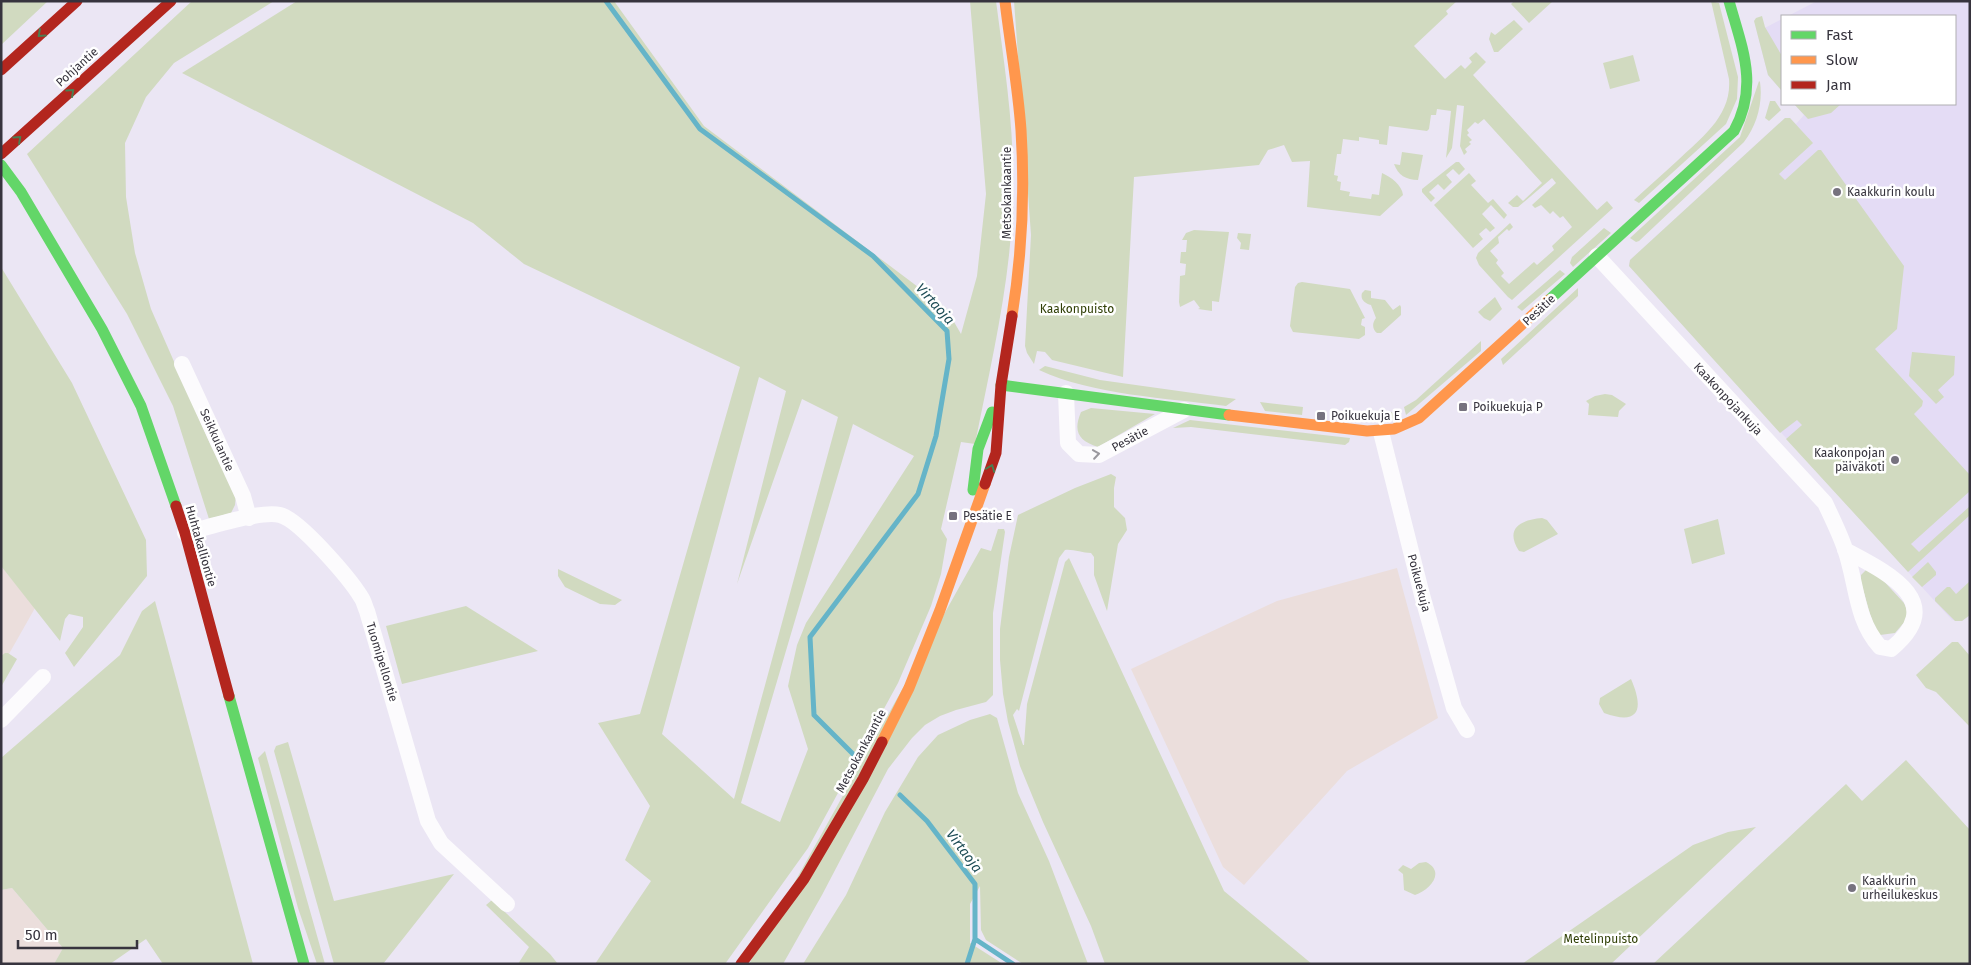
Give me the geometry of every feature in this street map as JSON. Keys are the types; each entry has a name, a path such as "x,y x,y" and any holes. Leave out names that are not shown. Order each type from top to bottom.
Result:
{"main road":[{"path":"1,70 77,1"},
{"name":"Pohjantie","path":"1,154 170,1"},
{"name":"Metsokankaantie","path":"741,964 804,879 863,780 909,688 940,610 996,454 1002,385 1021,236 1023,187 1021,128 1005,1"},
{"name":"Pesätie","path":"1002,385 1184,410 1381,432 1410,424 1428,411 1723,141 1739,124 1747,103 1748,75 1729,1"},
{"name":"Huhtakalliontie","path":"1,164 31,209 102,329 140,406 185,533 304,964"},
{"name":"Metsokankaantie","path":"968,530 978,449 1002,385"}],"street":[{"name":"Kaakonpojankuja","path":"1597,256 1825,503 1846,550 1862,618 1870,636 1880,647 1891,649 1904,638 1914,621 1915,607 1910,595 1889,573 1846,550"},
{"name":"Seikkulantie","path":"182,364 242,496 249,518"},
{"name":"Pesätie","path":"1066,393 1068,443 1079,454 1099,455 1184,410"},
{"name":"Poikuekuja","path":"1381,432 1422,595 1454,708 1466,730"},
{"name":"Tuomipellontie","path":"185,533 249,518 279,515 294,523 337,566 362,598 428,820 434,834 441,843 507,904"},
{"path":"1,720 43,677"}],"shaded area":[{"name":"Kaakkurin koulu","path":"1817,1 1970,1 1970,615 1962,621 1952,620 1629,266 1630,260 1785,118 1790,118 1796,124 1804,115 1795,105 1956,105 1956,15 1790,15"},
{"path":"1781,20 1781,90 1768,75 1757,32"},
{"path":"1,566 35,608 1,668"},
{"path":"1397,568 1438,718 1347,771 1244,885 1223,867 1131,669 1277,601"},
{"path":"12,888 63,948 54,964 1,964 1,890"}],"green space":[{"path":"1,1 48,1 1,45"},
{"path":"192,1 274,1 174,63 146,97 125,143 126,197 135,253 151,309 211,446 236,494 235,505 231,513 209,519 173,406 127,314 27,154"},
{"path":"297,1 614,1 704,126 946,308 961,334 977,276 986,194 970,1 996,1 1012,140 1013,186 1009,251 1000,315 975,444 961,442 941,529 947,539 941,574 931,606 898,683 808,848 725,964 595,964 651,881 625,860 650,806 598,723 640,714 740,367 524,264 473,223 182,73","holes":["759,377 786,391 737,584 802,399 838,417 734,799 662,734","853,424 914,456 806,623 797,645 788,686 808,749 780,822 741,803"]},
{"name":"Kaakonpuisto","path":"1014,1 1457,1 1446,11 1448,14 1414,46 1445,79 1461,65 1465,69 1472,62 1469,58 1476,52 1486,62 1473,75 1597,210 1607,201 1613,208 1512,300 1479,265 1476,258 1478,253 1510,223 1513,227 1509,231 1507,229 1498,237 1499,243 1490,251 1498,260 1496,263 1504,273 1501,276 1509,284 1534,262 1537,265 1554,250 1552,246 1572,227 1563,216 1560,218 1553,211 1550,214 1541,205 1535,208 1532,205 1556,183 1552,178 1518,207 1513,207 1508,203 1517,195 1523,201 1542,183 1484,119 1478,124 1475,122 1467,130 1469,133 1467,135 1472,140 1469,142 1471,144 1465,149 1467,152 1464,155 1460,146 1464,106 1457,105 1452,148 1446,158 1451,111 1437,109 1436,115 1431,115 1427,131 1389,126 1387,145 1379,144 1379,140 1359,137 1359,141 1343,139 1341,154 1337,154 1334,175 1338,176 1337,181 1341,182 1340,190 1350,192 1349,196 1371,199 1372,194 1379,195 1382,173 1401,188 1403,195 1380,216 1307,207 1310,161 1292,162 1284,145 1268,150 1259,165 1134,177 1123,377 1052,360 1045,352 1037,351 1034,364 1025,346 1031,235"},
{"path":"1514,1 1553,1 1529,23 1511,4"},
{"path":"1711,1 1719,3 1738,77 1737,99 1726,124 1639,203 1634,200 1705,135 1726,104 1729,92 1729,79"},
{"path":"1762,16 1765,27 1781,54 1781,90 1768,75 1754,21"},
{"path":"1514,20 1523,29 1498,52 1494,52 1489,39 1491,32 1495,35"},
{"path":"1633,55 1640,81 1610,89 1603,63"},
{"path":"1759,81 1761,90 1760,106 1756,121 1744,142 1639,241 1636,242 1630,238 1740,137"},
{"path":"1770,101 1775,101 1781,110 1769,121 1765,118"},
{"path":"1795,105 1840,105 1831,113 1808,119"},
{"name":"Kaakkurin koulu","path":"1785,118 1790,118 1813,143 1779,174 1785,180 1818,150 1821,150 1904,266 1897,329 1875,349 1923,401 1922,406 1914,414 1970,475 1970,491 1911,544 1919,552 1970,506 1970,515 1908,572 1786,439 1802,425 1797,420 1780,433 1629,266 1630,260"},
{"path":"1402,152 1423,155 1418,180 1403,176 1396,168 1394,164 1400,165"},
{"path":"1456,162 1459,162 1465,169 1459,175 1453,169 1446,175 1452,182 1444,190 1438,184 1429,192 1435,198 1431,202 1422,192 1422,189"},
{"path":"1469,173 1476,181 1471,185 1488,203 1493,199 1507,215 1504,219 1491,205 1482,214 1495,228 1490,232 1486,228 1479,234 1483,239 1473,248 1434,205"},
{"path":"1604,228 1611,233 1573,267 1570,263 1572,257"},
{"path":"1194,230 1229,232 1219,302 1212,301 1212,311 1198,309 1200,308 1194,300 1180,307 1180,276 1185,275 1186,264 1180,263 1181,252 1186,252 1187,240 1182,240 1186,233"},
{"path":"1238,233 1251,234 1249,250 1240,249 1241,243 1237,238"},
{"path":"1,267 72,383 146,540 147,576 74,667 65,653 83,627 83,617 69,614 65,619 60,641 1,566"},
{"path":"1560,270 1565,274 1522,311 1517,307"},
{"path":"1298,283 1350,289 1365,318 1362,319 1361,325 1365,327 1365,335 1359,339 1293,332 1290,326 1295,287"},
{"path":"1578,288 1578,296 1503,365 1501,359"},
{"path":"1365,290 1371,291 1371,298 1385,300 1393,310 1400,305 1401,307 1401,315 1381,333 1377,333 1373,328 1376,318 1371,305 1362,299 1362,293"},
{"path":"1495,297 1502,309 1490,321 1478,312"},
{"path":"1481,341 1481,351 1406,415 1404,407 1416,400"},
{"path":"1912,352 1955,356 1954,375 1938,390 1944,397 1936,404 1909,376"},
{"path":"1045,366 1100,380 1236,399 1226,406 1106,390 1083,385 1039,370"},
{"path":"1612,395 1626,404 1619,411 1618,417 1588,415 1589,404 1586,401 1595,396"},
{"path":"1260,402 1303,407 1302,415 1265,411"},
{"path":"1091,408 1155,414 1098,447 1091,445 1082,438 1077,425 1081,412"},
{"path":"1392,412 1396,420 1361,422 1365,415"},
{"path":"1190,420 1350,438 1349,442 1345,445 1191,427 1173,428"},
{"path":"1111,474 1116,477 1114,507 1125,518 1127,530 1118,544 1107,611 1094,575 1094,557 1091,553 1065,550 1059,558 1019,711 1017,709 1013,715 1023,745 1027,704 1065,562 1069,558 1224,891 1312,964 1105,964 1091,926 1043,822 1020,766 1008,722 1000,660 1000,629 1009,557 1018,515 1075,488"},
{"path":"1542,518 1547,520 1558,534 1524,552 1519,551 1513,537 1514,531 1527,521"},
{"path":"1718,519 1725,554 1692,564 1684,529"},
{"path":"998,529 1004,529 1005,532 993,613 993,695 986,702 940,716 925,725 912,738 888,769 822,895 783,964 749,964 981,548 991,551"},
{"path":"1928,562 1936,572 1936,575 1922,587 1912,577"},
{"path":"558,569 622,600 615,605 600,604 565,587 558,576"},
{"path":"1866,570 1880,577 1904,603 1908,612 1907,619 1895,633 1880,635 1875,628 1861,582 1861,575"},
{"path":"1970,581 1970,615 1962,621 1955,621 1935,601 1935,598 1947,587 1950,587 1956,594"},
{"path":"155,601 253,964 163,964 146,939 110,964 54,964 63,948 12,888 1,890 1,758 120,655 142,611"},
{"path":"466,606 538,651 402,684 386,626"},
{"path":"1952,642 1958,642 1970,656 1970,727 1936,692 1926,688 1916,675"},
{"path":"5,653 17,659 1,687 1,656"},
{"path":"1631,679 1637,699 1638,706 1636,712 1632,716 1625,717 1616,717 1604,713 1599,704 1600,698"},
{"path":"990,714 997,718 1018,793 1049,861 1088,964 1023,964 986,940 981,930 980,886 970,904 970,943 1003,964 803,964 846,895 885,812 918,757 938,735 970,720"},
{"path":"288,742 334,901 454,874 383,964 334,964 274,751 276,746"},
{"path":"265,751 325,964 317,964 298,908 258,758"},
{"name":"Kaakkurin urheilukeskus","path":"1906,760 1970,830 1970,964 1653,964 1846,784 1862,801"},
{"name":"Metelinpuisto","path":"1756,827 1611,964 1522,964 1693,845 1728,832"},
{"path":"1426,862 1435,871 1434,880 1421,893 1415,895 1404,890 1403,874 1398,870 1403,865 1411,869 1419,863"},
{"path":"492,900 550,954 558,964 518,964 529,947 486,905"}],"waterway":[{"name":"Virtaoja","path":"606,1 700,129 873,256 947,331 949,359 936,436 918,494 810,637 814,715 855,756"},
{"name":"Virtaoja","path":"900,795 927,821 975,884 975,939 967,964"},
{"path":"975,939 1013,964"}],"traffic: fast":[{"path":"1549,300 1734,131 1746,98 1747,82 1743,51 1729,1"},
{"path":"1,165 21,192 102,329 141,406 176,506"},
{"path":"1001,385 1229,415"},
{"path":"973,490 978,449 992,412"},
{"path":"229,696 304,964"}],"traffic: slow":[{"path":"1005,1 1018,98 1023,176 1022,223 1012,316"},
{"path":"1229,415 1367,431 1394,429 1419,418 1549,300"},
{"path":"882,742 909,688 940,610 985,484"}],"traffic: jam":[{"path":"1,70 77,1"},
{"path":"1,154 171,1"},
{"path":"985,484 996,453 1001,385 1012,316"},
{"path":"176,506 229,696"},
{"path":"741,964 804,879 863,779 882,742"}],"place":[{"name":"Kaakkurin koulu","path":"1837,192"},
{"name":"Poikuekuja P","path":"1463,407"},
{"name":"Poikuekuja E","path":"1321,416"},
{"name":"Kaakonpojan päiväkoti","path":"1895,460"},
{"name":"Pesätie E","path":"953,516"},
{"name":"Kaakkurin urheilukeskus","path":"1852,888"}]}
